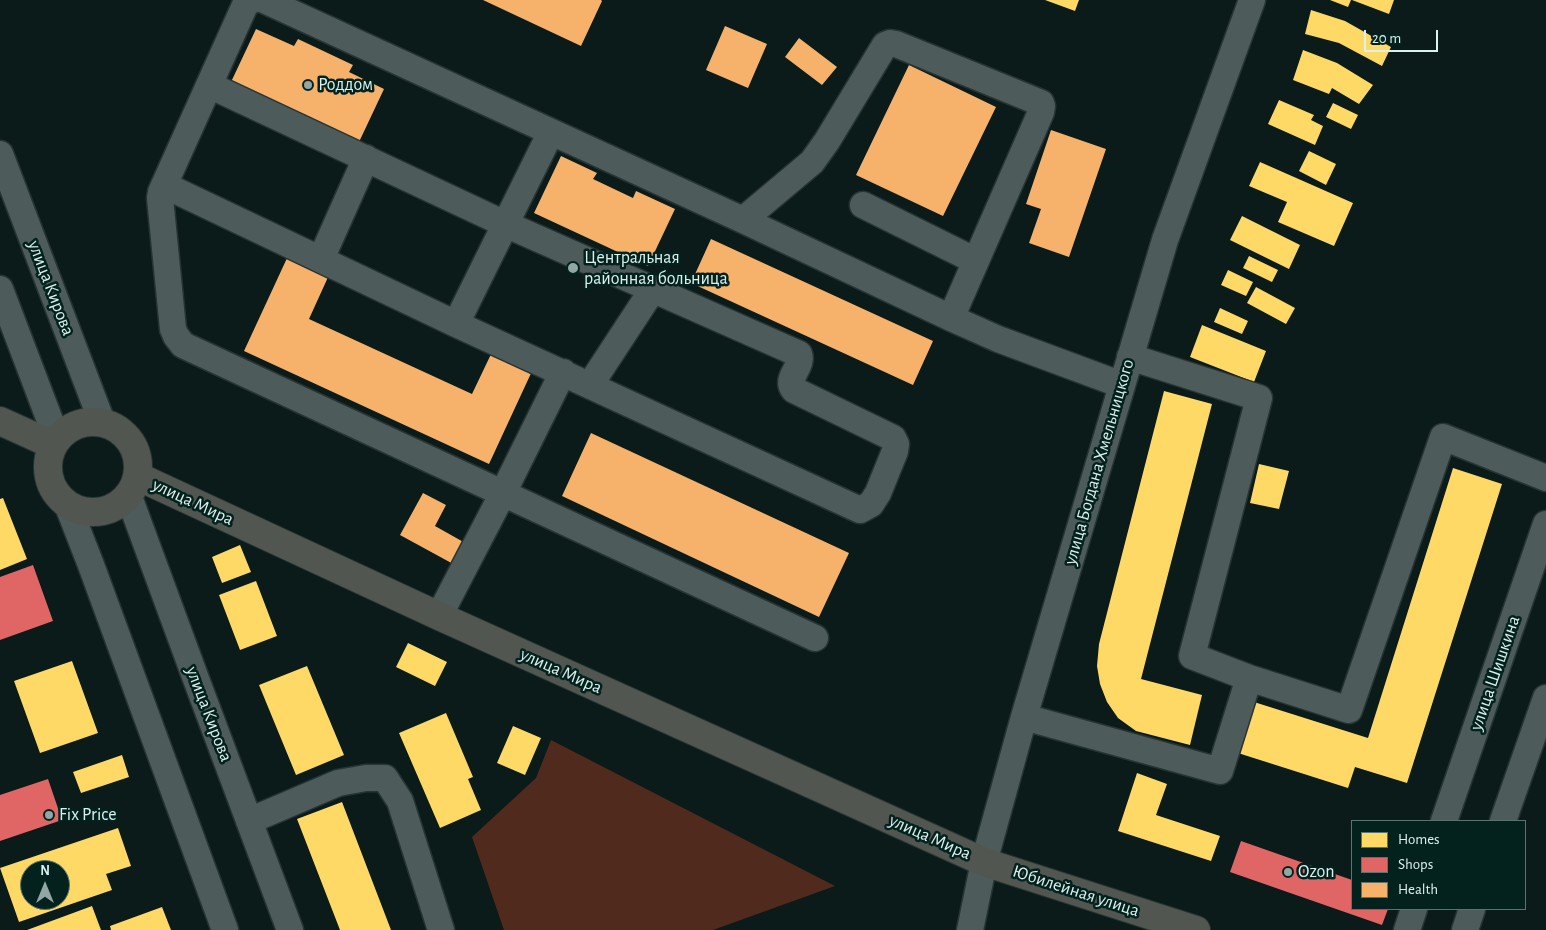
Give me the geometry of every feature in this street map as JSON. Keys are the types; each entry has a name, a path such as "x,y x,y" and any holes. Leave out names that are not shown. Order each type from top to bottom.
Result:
{"main road":[{"path":"0,421 55,442"},
{"path":"102,422 85,422 69,428 55,442 48,461 49,478 56,494 68,506 84,512 100,513 116,508 134,487"},
{"name":"улица Кирова","path":"102,422 119,429 132,442 139,459 134,487"},
{"name":"улица Мира","path":"134,487 439,616 984,862"},
{"name":"Юбилейная улица","path":"984,862 1196,930"}],"street":[{"path":"252,0 246,3 164,185 160,198 173,329 183,345 815,638"},
{"path":"264,0 743,220 951,318 998,339 1122,385"},
{"name":"улица Богдана Хмельницкого","path":"970,930 984,862 1024,717 1165,240 1252,0"},
{"path":"743,220 812,162 827,141 885,45 896,44 1041,104 1041,112 951,318"},
{"path":"164,185 456,324 860,510 871,504 878,493 895,451 896,444 893,438 794,390 790,386 790,381 800,363 799,354 506,224 209,84"},
{"path":"456,324 551,132"},
{"name":"улица Кирова","path":"0,154 102,422"},
{"path":"321,259 366,158"},
{"path":"863,205 976,261"},
{"path":"0,288 55,442"},
{"path":"590,385 653,289"},
{"path":"1130,357 1259,398 1192,656 1249,678 1349,710 1443,437 1546,478"},
{"path":"439,616 563,372"},
{"name":"улица Кирова","path":"134,487 249,821 290,930"},
{"path":"68,506 95,574 225,930"},
{"name":"улица Шишкина","path":"1444,820 1546,524"},
{"path":"1024,717 1220,771 1249,678"},
{"path":"1503,820 1546,698"},
{"path":"249,821 338,783 366,778 385,778 400,801 441,930"},
{"path":"1407,930 1414,910"},
{"path":"1465,930 1472,910"}],"shaded area":[{"path":"551,740 835,886 713,930 504,930 472,837 536,778"}],"building: Homes":[{"path":"1045,0 1079,0 1075,11"},
{"path":"1330,0 1351,0 1348,7"},
{"path":"1352,0 1394,0 1389,14"},
{"path":"1311,10 1345,21 1391,47 1382,66 1339,43 1305,34"},
{"path":"1303,50 1337,63 1373,85 1359,104 1332,88 1329,94 1293,80"},
{"path":"1279,100 1314,115 1311,120 1323,126 1315,145 1268,124"},
{"path":"1333,103 1358,115 1351,129 1326,117"},
{"path":"1309,151 1336,164 1326,185 1299,171"},
{"path":"1260,162 1353,203 1334,246 1278,222 1287,202 1249,186"},
{"path":"1242,216 1300,245 1289,269 1230,240"},
{"path":"1249,256 1278,270 1272,282 1243,268"},
{"path":"1228,270 1253,282 1246,296 1221,285"},
{"path":"1256,287 1295,308 1286,324 1247,303"},
{"path":"1220,308 1248,321 1242,334 1214,322"},
{"path":"1202,325 1266,351 1254,382 1190,357"},
{"path":"1164,391 1212,404 1141,679 1202,695 1190,745 1136,731 1118,718 1107,702 1100,684 1097,666 1099,644"},
{"path":"1259,464 1289,471 1279,509 1250,503"},
{"path":"1453,468 1502,484 1407,783 1355,767 1348,788 1238,753 1254,702 1368,738"},
{"path":"3,498 27,559 0,570 0,499"},
{"path":"240,545 251,572 222,583 212,557"},
{"path":"256,581 277,636 240,650 219,595"},
{"path":"408,643 447,662 435,686 396,667"},
{"path":"72,661 98,733 40,753 14,681"},
{"path":"307,666 344,755 296,775 259,685"},
{"path":"446,713 473,777 468,779 481,810 440,828 399,733"},
{"path":"513,726 541,738 525,775 497,763"},
{"path":"122,755 129,777 81,793 73,772"},
{"path":"1137,773 1167,784 1156,815 1220,836 1211,861 1118,831"},
{"path":"342,802 391,930 340,930 297,819"},
{"path":"118,828 131,866 106,874 112,890 70,904 70,860 24,860"},
{"path":"20,861 20,910 54,910 19,922 0,868"},
{"path":"92,906 101,930 27,930"},
{"path":"162,907 171,930 111,930 110,926"}],"building: Shops":[{"path":"33,565 53,621 0,640 0,577"},
{"path":"48,779 62,820 0,841 0,795"},
{"path":"1241,841 1351,880 1351,910 1388,910 1382,925 1230,872"}],"building: Health":[{"path":"483,0 601,0 602,1 581,46"},
{"path":"725,26 767,44 748,88 706,70"},
{"name":"Роддом","path":"256,29 294,46 298,39 353,65 349,72 384,89 359,142 231,82"},
{"path":"799,38 837,67 822,85 785,57"},
{"path":"909,65 996,107 943,216 856,175"},
{"path":"1051,130 1106,149 1069,257 1029,243 1041,209 1026,204"},
{"path":"561,156 597,173 593,179 633,198 636,191 675,209 648,266 534,213"},
{"path":"711,239 933,341 913,385 691,283"},
{"path":"288,256 329,275 309,319 472,394 493,350 533,369 489,464 244,351"},
{"path":"591,433 849,553 819,617 562,496"},
{"path":"423,493 446,505 435,526 467,544 455,565 400,535"}],"place":[{"name":"Роддом","path":"308,85"},
{"name":"Центральная районная больница","path":"573,268"},
{"name":"Fix Price","path":"49,815"},
{"name":"Ozon","path":"1288,872"}]}
